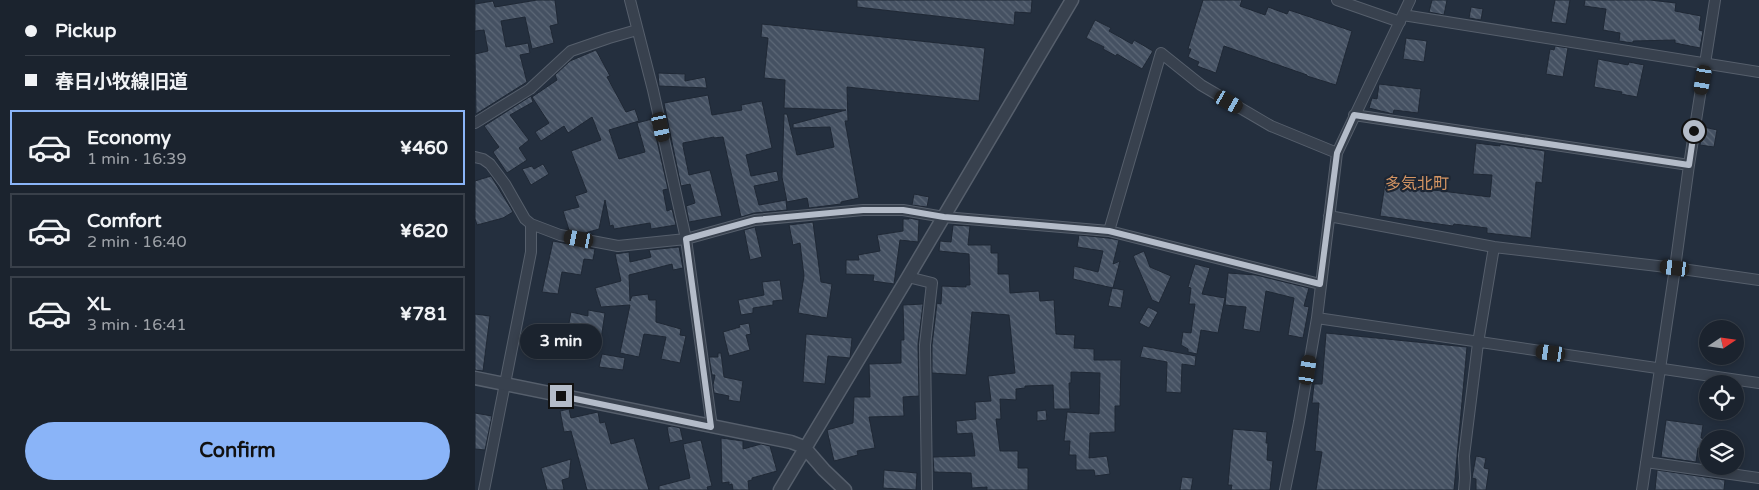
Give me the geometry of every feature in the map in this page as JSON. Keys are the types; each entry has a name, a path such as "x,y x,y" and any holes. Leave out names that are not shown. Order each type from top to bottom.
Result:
{"street":[{"path":"630,0 653,90 686,239 711,427"},
{"path":"780,490 804,447 909,277 1072,0"},
{"path":"1337,0 1401,19 1759,72"},
{"path":"1285,490 1317,318 1337,153 1410,0"},
{"path":"1642,490 1715,0"},
{"path":"475,123 530,89 571,51 637,30"},
{"path":"1109,231 1161,53 1201,85 1271,126 1337,153"},
{"path":"1354,115 1689,165"},
{"path":"475,157 483,159 497,172 525,219 531,224 561,235 617,246 686,239 755,220 863,210 903,210 944,217 1109,231 1320,284"},
{"path":"1329,216 1494,247 1675,268 1759,280"},
{"path":"484,490 531,252 531,224"},
{"path":"1464,490 1464,456 1478,343 1494,247"},
{"path":"909,277 932,283 925,345 927,490"},
{"path":"1317,318 1759,383"},
{"path":"475,378 791,442 804,447 823,470 845,490"},
{"path":"1646,462 1759,478"}],"building":[{"path":"537,0 555,0 558,24 550,26 554,43 532,49 525,17 501,21 506,47 528,43 530,53 520,55 527,82 476,114 475,54 488,51 484,30 475,31 475,4 493,1 495,7"},
{"path":"857,0 1032,0 1031,13 1015,12 1014,25 857,7"},
{"path":"1203,0 1242,0 1240,6 1265,15 1268,7 1287,14 1289,10 1352,31 1336,85 1224,46 1216,73 1197,66 1199,62 1188,57 1191,49 1188,49"},
{"path":"1432,0 1447,0 1444,15 1429,12"},
{"path":"1555,0 1570,0 1566,24 1551,22"},
{"path":"1585,0 1650,0 1676,3 1675,11 1701,16 1699,30 1703,31 1700,48 1675,43 1675,40 1633,41 1633,43 1619,41 1620,33 1603,30 1606,9 1584,6"},
{"path":"1471,7 1483,9 1481,20 1469,18"},
{"path":"1095,20 1111,28 1109,31 1132,44 1134,40 1153,51 1142,69 1086,38"},
{"path":"762,24 985,48 979,101 847,87 848,121 845,121 859,198 841,202 841,204 809,208 807,198 787,202 782,177 784,114 787,114 797,155 834,147 830,127 793,128 793,124 846,110 784,108 785,80 764,78 768,38 761,37"},
{"path":"1406,38 1427,41 1424,62 1403,59"},
{"path":"1555,46 1568,48 1563,77 1546,74 1550,49 1554,50"},
{"path":"596,50 610,76 607,77 626,112 635,109 639,121 609,130 619,159 645,152 637,123 652,119 668,189 663,190 667,211 672,209 676,225 651,229 650,223 614,229 613,225 610,226 605,200 599,229 585,233 569,230 563,211 579,207 575,196 587,192 571,151 601,140 592,117 568,133 564,126 541,141 535,132 549,123 532,97 557,80 555,75 570,61"},
{"path":"1598,59 1628,65 1629,62 1644,65 1637,97 1594,87"},
{"path":"658,73 685,74 685,81 705,77 707,88 659,86"},
{"path":"1379,84 1421,89 1418,113 1394,110 1393,114 1369,108 1372,98 1377,99"},
{"path":"708,95 712,115 742,110 741,105 762,101 772,148 746,155 751,176 777,171 779,181 754,186 759,205 786,200 787,210 754,213 741,217 723,137 714,137 683,143 683,146 689,175 710,170 722,216 689,222 686,206 695,203 690,184 681,186 664,103"},
{"path":"531,96 533,102 510,115 529,140 519,148 527,160 507,173 493,152 499,147 484,126"},
{"path":"1704,127 1717,130 1714,147 1700,145"},
{"path":"1476,143 1500,146 1500,144 1545,151 1542,183 1536,182 1531,238 1487,233 1487,228 1454,224 1453,226 1380,216 1385,184 1490,197 1492,175 1473,174"},
{"path":"543,164 549,174 531,185 522,169 532,166 534,169"},
{"path":"491,176 513,212 503,218 477,225 475,219 475,181"},
{"path":"914,194 929,197 927,207 912,205"},
{"path":"903,219 919,220 918,242 900,240 894,284 873,281 874,275 846,274 846,260 859,260 858,255 880,251 877,235 903,231"},
{"path":"813,222 821,282 832,284 827,318 798,313 804,276 800,243 793,245 789,225"},
{"path":"953,225 970,226 968,245 991,245 991,253 998,253 998,274 1009,274 1010,293 1039,291 1040,301 1054,300 1056,334 1075,335 1074,348 1094,349 1094,360 1121,360 1120,406 1115,406 1115,432 1090,433 1089,458 1107,456 1110,474 1095,476 1094,470 1076,470 1076,455 1069,455 1070,441 1064,441 1067,412 1099,414 1100,373 1071,372 1071,383 1069,383 1070,409 1054,409 1053,385 1025,386 1025,388 1016,389 1016,400 1000,399 1001,419 996,419 1000,451 1018,451 1018,468 1028,468 1028,490 987,490 987,487 972,488 971,473 934,472 933,457 975,456 972,433 957,434 956,421 976,419 975,402 991,401 988,376 1015,373 1009,315 972,312 966,375 932,373 932,345 937,303 941,304 942,286 966,287 966,285 970,285 969,254 939,251 940,241 951,242"},
{"path":"755,227 762,257 750,260 744,230"},
{"path":"1079,235 1119,240 1113,264 1120,261 1113,288 1073,279 1074,266 1098,272 1103,251 1077,247"},
{"path":"553,241 595,249 593,260 584,259 581,275 562,272 558,294 542,292"},
{"path":"679,247 683,268 673,270 672,264 629,275 630,301 632,296 648,294 649,300 656,300 656,322 681,329 680,335 686,336 680,363 661,359 666,337 644,334 639,357 620,353 630,305 601,307 595,288 621,281 615,254 629,252 630,262 651,257 649,250"},
{"path":"1144,251 1150,267 1171,276 1159,303 1152,300 1133,256"},
{"path":"1195,264 1210,268 1202,294 1225,298 1218,333 1201,330 1197,354 1188,352 1188,349 1181,345 1183,332 1191,333 1195,304 1189,304 1191,288 1188,287"},
{"path":"1228,273 1256,275 1309,288 1304,306 1309,307 1303,338 1288,335 1294,298 1266,291 1260,332 1243,329 1246,307 1225,305"},
{"path":"780,280 783,300 773,301 773,305 753,308 753,313 741,315 738,300 764,295 762,282"},
{"path":"1112,288 1124,290 1121,308 1108,306"},
{"path":"923,304 918,345 919,396 903,397 904,416 869,417 875,448 857,451 858,455 834,461 827,430 853,423 854,397 870,397 869,364 901,363 901,340 904,340 903,305"},
{"path":"1148,307 1158,312 1149,328 1139,323"},
{"path":"588,310 605,313 599,353 582,350 584,338 567,334 571,312 588,316"},
{"path":"475,314 490,316 483,371 475,370"},
{"path":"749,323 751,334 746,335 750,350 729,356 723,332"},
{"path":"1326,333 1467,347 1454,490 1316,490 1322,452 1315,451 1319,403 1312,403 1314,384 1322,384"},
{"path":"806,334 852,338 850,358 828,356 825,384 803,382"},
{"path":"1143,346 1196,356 1195,366 1182,364 1181,393 1166,392 1167,362 1140,357"},
{"path":"718,353 721,353 724,377 743,381 740,402 728,400 729,396 714,393 715,375 712,375 709,357 718,357"},
{"path":"602,354 625,358 623,370 599,367"},
{"path":"569,409 571,418 598,412 600,423 605,422 611,444 634,438 649,490 587,490 571,431 564,432 560,411"},
{"path":"1046,410 1047,420 1037,421 1037,411"},
{"path":"475,413 492,416 485,450 475,449"},
{"path":"1666,420 1703,425 1702,430 1699,430 1699,448 1696,462 1661,457"},
{"path":"667,427 680,428 683,440 670,443"},
{"path":"1233,429 1267,432 1267,460 1273,461 1270,490 1231,490 1232,485 1228,485"},
{"path":"721,438 743,441 743,449 761,444 770,446 777,471 752,478 752,480 748,481 749,490 733,490 732,484 729,485 729,482 722,483"},
{"path":"701,440 712,486 707,487 708,490 659,490 659,486 690,478 683,444"},
{"path":"1476,456 1486,458 1484,468 1489,469 1486,490 1476,490 1476,479 1472,478"},
{"path":"571,459 569,478 562,480 564,490 547,490 541,468"},
{"path":"884,470 917,473 916,490 883,488"},
{"path":"1657,470 1725,480 1724,490 1655,490"},
{"path":"1182,477 1193,478 1191,490 1180,490"}],"district":[{"name":"多気北町","path":"1417,183"}],"route":[{"path":"561,396 711,427 686,239 755,220 863,210 903,210 944,217 1109,231 1320,284 1337,153 1354,115 1689,165 1694,131"}]}
